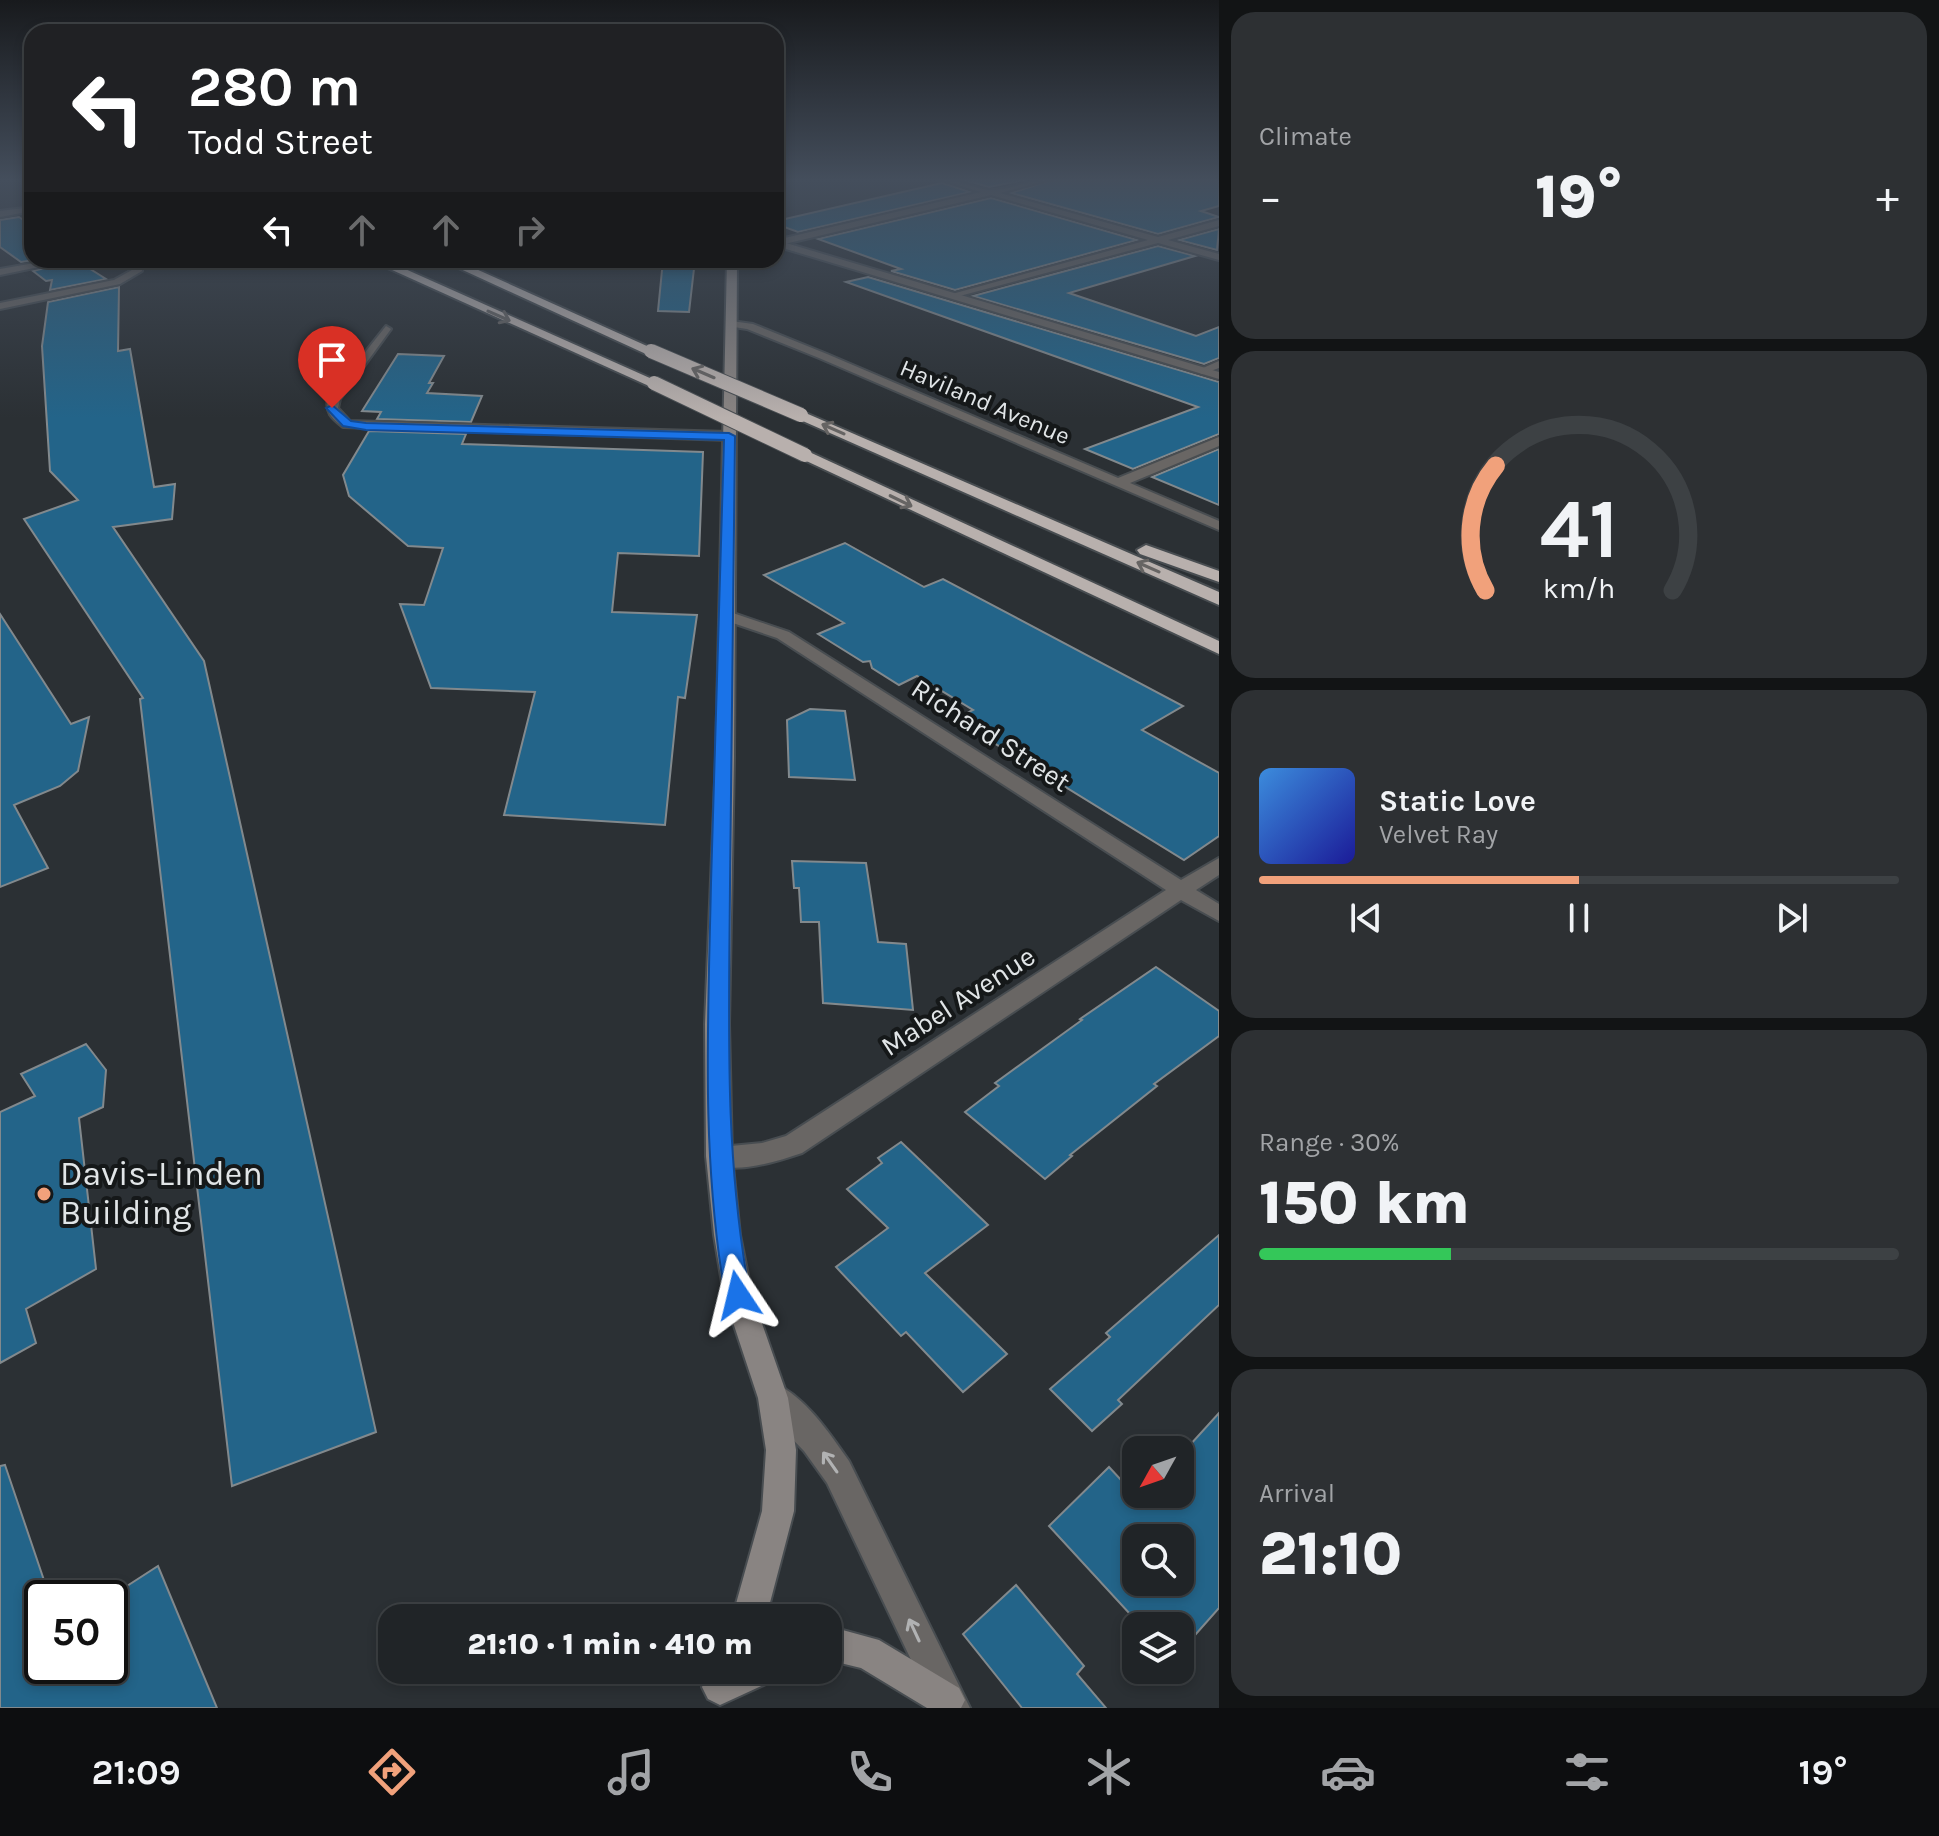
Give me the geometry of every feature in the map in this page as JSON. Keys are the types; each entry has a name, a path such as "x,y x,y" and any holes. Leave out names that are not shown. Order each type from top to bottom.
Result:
{"highway":[{"path":"394,268 654,383 1219,648"},
{"path":"465,268 1219,599"},
{"path":"882,451 1219,577"},
{"path":"946,522 1219,666"}],"main road":[{"path":"732,268 717,1024 719,1156 727,1235 738,1295 773,1398 781,1450 778,1511 753,1604"},
{"path":"842,1646 867,1652 950,1704"}],"street":[{"path":"829,259 1219,376"},
{"path":"956,296 1091,259"},
{"path":"0,272 24,268"},
{"path":"0,306 97,287 129,277 137,268"},
{"name":"Haviland Avenue","path":"731,324 749,326 823,356 1219,526"},
{"path":"386,329 334,399 332,408 335,414 347,424 729,436"},
{"path":"1202,371 1219,364"},
{"path":"1118,483 1219,441"},
{"name":"Richard Street","path":"727,616 783,635 1219,914"},
{"name":"Mabel Avenue","path":"719,1156 762,1154 793,1145 1219,865"},
{"path":"773,1398 815,1440 838,1472 950,1704"}],"building":[{"path":"873,259 1069,259 955,290 891,271 901,269"},
{"path":"1111,259 1186,259 1069,293 1196,336 1219,327 1219,358 1204,364 973,296"},
{"path":"89,268 106,279 50,290 52,280 46,281 33,271"},
{"path":"662,268 694,268 689,312 658,311"},
{"path":"868,277 1219,382 1219,434 1133,469 1085,449 1198,407 846,282"},
{"path":"119,287 118,351 130,349 154,487 175,484 172,519 113,527 204,661 376,1432 232,1486 140,699 143,698 24,519 78,500 50,471 42,346 48,302"},
{"path":"398,354 444,356 427,393 482,396 471,422 377,419 381,412 362,411"},
{"path":"369,431 466,434 462,444 703,452 699,556 618,553 612,612 697,615 685,698 678,697 665,825 504,815 535,692 431,688 400,604 424,605 443,548 408,546 349,496 343,475"},
{"path":"1219,449 1219,505 1152,477"},
{"path":"845,543 924,587 943,579 1183,706 1142,730 1219,773 1219,836 1184,860 955,719 973,710 917,676 899,685 872,668 870,661 863,662 818,634 844,623 764,575"},
{"path":"0,614 71,724 89,717 78,771 60,786 14,805 48,868 0,887"},
{"path":"810,709 845,711 855,780 789,777 787,720"},
{"path":"792,861 866,863 878,942 906,944 913,1010 823,1003 819,922 801,922 799,888 794,888"},
{"path":"1156,967 1219,1011 1219,1036 1154,1084 1157,1086 1070,1155 1045,1179 965,1112 999,1086 995,1083"},
{"name":"Davis-Linden Building","path":"86,1044 106,1070 103,1107 79,1118 96,1269 26,1309 36,1343 0,1363 0,1112 35,1096 21,1074"},
{"path":"901,1142 988,1225 925,1273 1007,1354 963,1392 906,1332 901,1336 836,1267 888,1228 847,1189 882,1163 878,1158"},
{"path":"1219,1235 1219,1305 1118,1400 1122,1404 1092,1431 1050,1389 1110,1337 1106,1333"},
{"path":"1219,1413 1219,1608 1194,1636 1194,1612 1128,1612 1049,1526 1109,1467 1122,1481 1122,1508 1194,1508 1194,1441"},
{"path":"5,1465 44,1580 24,1580 24,1684 128,1684 128,1585 158,1566 217,1708 0,1708 0,1466"},
{"path":"1016,1585 1084,1666 1077,1674 1106,1708 1022,1708 963,1634"}],"place":[{"name":"Davis-Linden Building","path":"44,1194"}],"route":[{"path":"332,408 347,424 366,426 729,436 725,758 717,1024 719,1156 727,1235 738,1295"}]}
